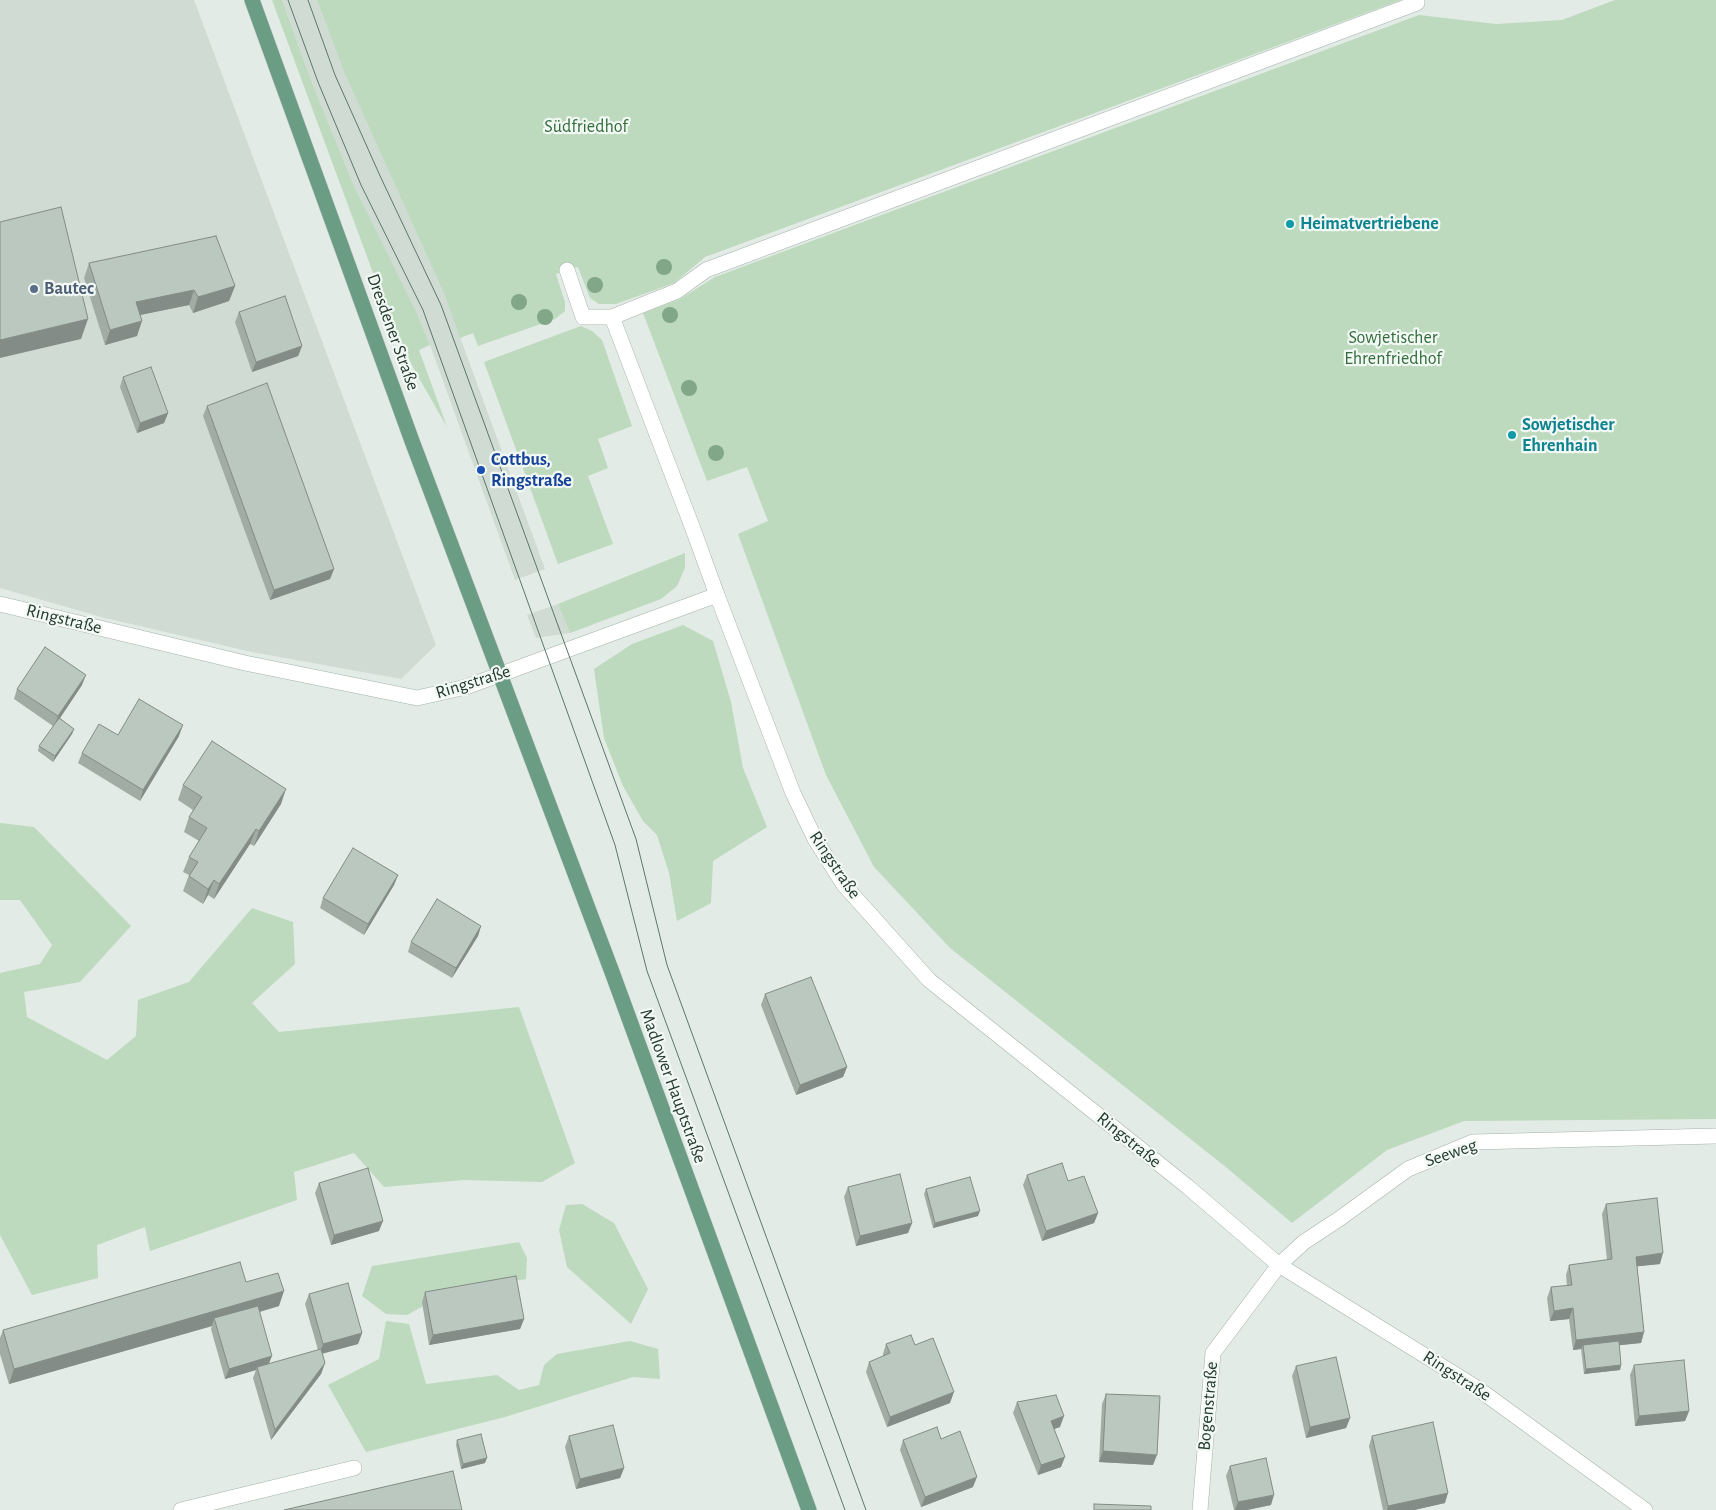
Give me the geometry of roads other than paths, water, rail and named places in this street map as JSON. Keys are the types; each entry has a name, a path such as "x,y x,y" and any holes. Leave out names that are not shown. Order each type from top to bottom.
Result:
{"main road":[{"name":"Dresdener Straße","path":"252,0 500,676"},
{"name":"Madlower Hauptstraße","path":"500,676 612,972 809,1510"}],"street":[{"path":"568,270 583,318 612,317 677,291 706,270 1417,3"},
{"path":"612,317 717,595"},
{"name":"Ringstraße","path":"0,604 245,663 417,698 466,687 500,676 717,595 792,793 815,840 844,884 929,980 1188,1188 1279,1265 1477,1388 1645,1510"},
{"name":"Seeweg","path":"1279,1265 1304,1242 1408,1169 1473,1142 1716,1136"},
{"name":"Bogenstraße","path":"1200,1510 1213,1353 1279,1265"},
{"path":"181,1510 354,1468"}],"tram line":[{"path":"288,0 318,82 361,185 423,310 615,845 647,971 845,1510"},
{"path":"308,0 335,75 441,305 636,839 667,965 866,1510"}],"place":[{"name":"Heimatvertriebene","path":"1290,224"},
{"name":"Bautec","path":"34,289"},
{"name":"Sowjetischer Ehrenhain","path":"1512,435"},
{"name":"Cottbus, Ringstraße","path":"481,470"}],"park label":[{"name":"Südfriedhof","path":"586,127"},
{"name":"Sowjetischer Ehrenfriedhof","path":"1393,348"}]}
